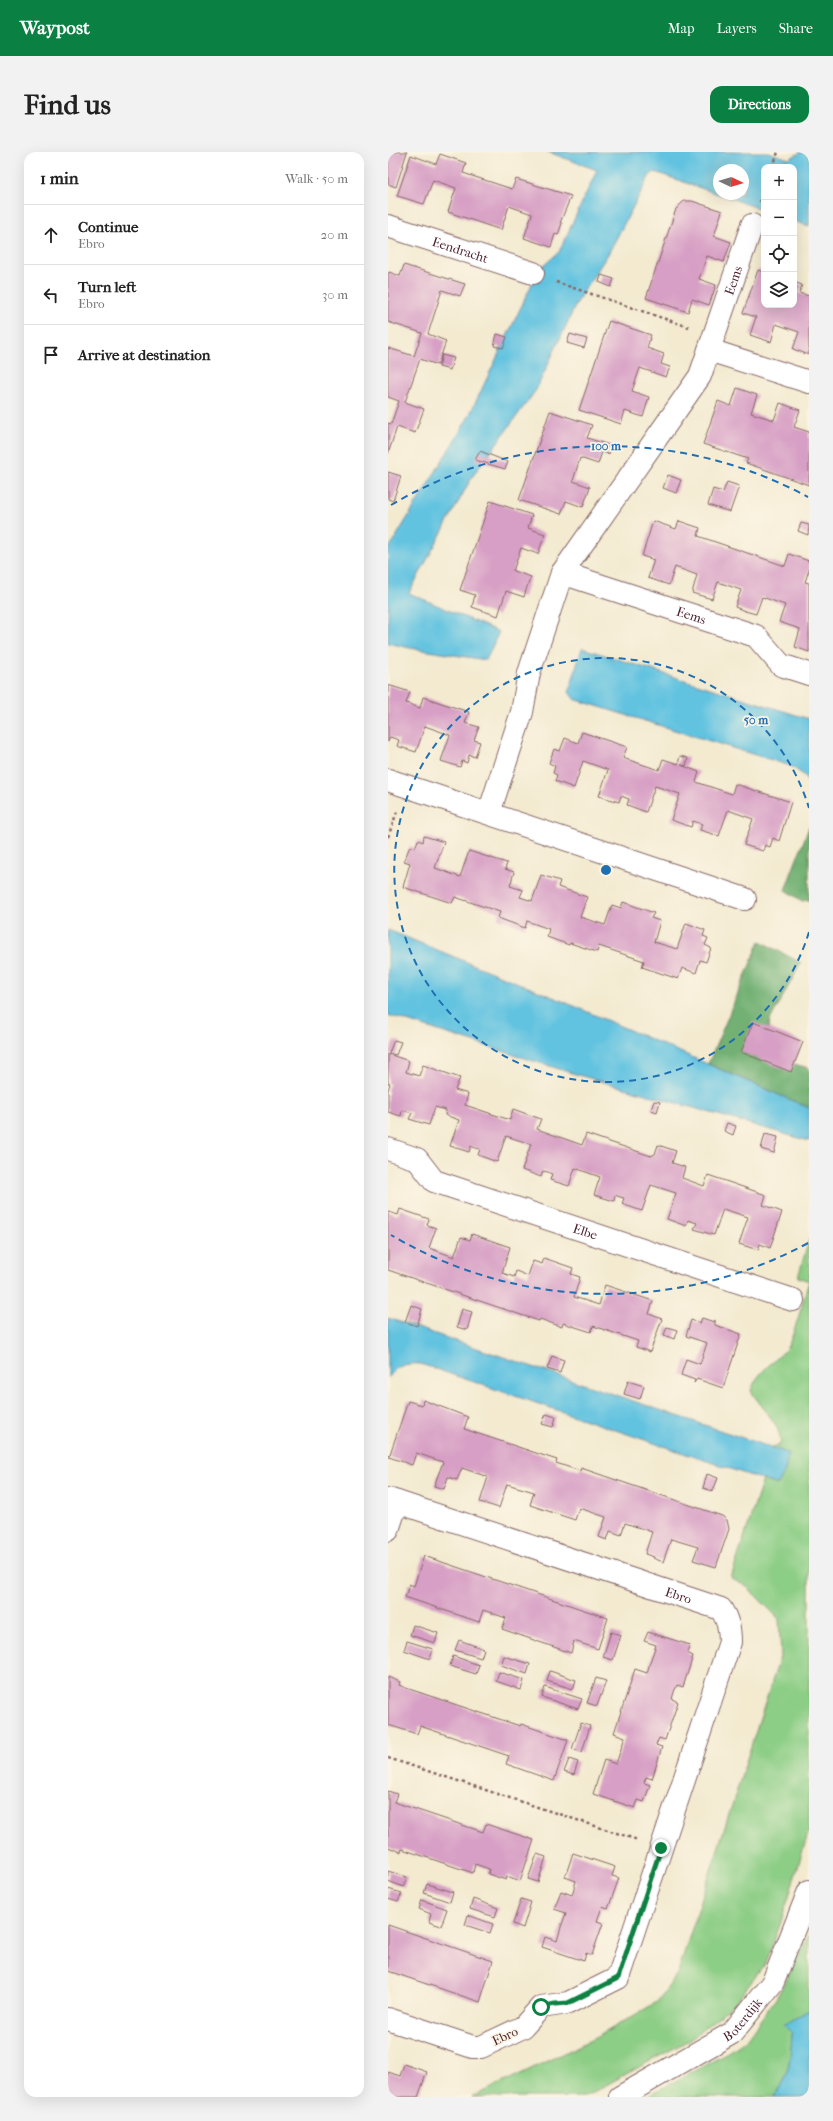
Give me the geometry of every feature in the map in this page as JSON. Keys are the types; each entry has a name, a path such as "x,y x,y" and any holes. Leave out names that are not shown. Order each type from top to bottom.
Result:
{"street":[{"name":"Eems","path":"489,813 522,712 529,673 562,573 700,376 752,225"},
{"name":"Eendracht","path":"388,226 533,273"},
{"path":"712,343 809,382"},
{"name":"Eems","path":"562,573 756,636 781,665 809,674"},
{"path":"388,780 745,899"},
{"name":"Elbe","path":"388,1150 416,1159 434,1181 793,1300"},
{"name":"Ebro","path":"388,1530 393,1501 721,1609 726,1617 730,1630 730,1642 618,1978 568,2003 541,2007 523,2027 481,2047 473,2047 388,2019"},
{"name":"Boterdijk","path":"620,2097 732,2034 773,1982 809,1891"}],"path":[{"path":"774,164 778,152"},
{"path":"533,273 598,297 712,343"},
{"path":"388,1758 661,1848"}],"green space":[{"path":"809,827 809,900 802,901 785,890"},
{"path":"760,941 801,963 770,1020 767,1042 782,1061 809,1068 809,1108 708,1064"},
{"path":"809,1240 809,1281 798,1277"},
{"path":"809,1281 809,1830 781,1922 766,1963 735,2003 691,2039 584,2097 473,2097 599,2036 657,2002 677,1975 781,1654 779,1619 747,1587 731,1578 763,1480 778,1485 787,1453 762,1445 772,1447 780,1445 780,1438 775,1424 751,1391 761,1373 786,1349 789,1344"},
{"path":"809,1935 809,2010 784,2025 792,2033 790,2059 783,2083 774,2097 645,2097 726,2054 745,2041 777,1997"}],"water":[{"path":"548,152 768,152 789,159 801,152 809,152 809,226 797,222 797,164 761,164 761,209 735,200 749,200 749,164 713,164 713,192 655,172 650,175 608,254 578,300 536,390 472,477 409,593 499,632 486,660 388,643 388,550 468,418 532,284 542,267 559,252 597,170"},
{"path":"582,648 809,719 809,785 805,776 791,766 574,699 569,692"},
{"path":"388,930 560,1000 809,1108 809,1141 572,1073 388,1015"},
{"path":"388,1318 787,1453 787,1462 784,1473 778,1485 421,1364 402,1366 395,1370 388,1378"},
{"path":"809,2010 809,2097 774,2097 783,2083 790,2059 792,2033 784,2025"}],"building":[{"path":"388,152 407,152 396,187 388,184"},
{"path":"440,154 466,163 463,173 512,189 516,179 571,196 560,223 562,223 558,235 555,234 551,247 524,238 532,214 509,206 501,230 448,212 456,188 433,180 424,204 397,196 411,155 436,164"},
{"path":"684,201 692,201 722,211 714,236 731,242 724,262 707,256 699,279 716,285 709,305 692,299 688,312 646,298 676,209"},
{"path":"404,265 465,284 460,296 442,290 428,334 446,341 438,365 420,359 405,402 424,409 415,433 397,427 388,454 388,423 391,424 399,401 388,397 388,348 414,356 422,333 388,322 388,274 389,272 400,276"},
{"path":"758,270 761,271 761,308 797,308 797,283 802,285 799,293 809,296 809,355 793,349 799,332 776,324 771,342 750,335 756,317 743,313"},
{"path":"601,275 614,279 611,287 599,282"},
{"path":"609,321 651,335 647,348 664,354 661,364 670,367 666,377 640,368 632,391 649,397 643,417 625,411 621,424 579,410"},
{"path":"497,334 507,337 503,348 494,346"},
{"path":"570,334 587,339 584,348 567,343"},
{"path":"442,355 454,358 450,370 439,367"},
{"path":"737,388 757,395 751,413 774,420 780,403 800,410 794,427 809,432 809,485 746,463 748,459 703,444 718,401 731,406"},
{"path":"550,411 592,425 587,438 612,446 609,454 602,452 598,464 580,458 573,481 590,487 583,507 566,501 561,514 519,500"},
{"path":"480,451 508,462 505,469 475,460"},
{"path":"388,472 401,476 393,501 388,499"},
{"path":"668,475 681,480 676,493 663,488"},
{"path":"727,482 739,486 730,512 708,505 713,489 723,492"},
{"path":"490,501 532,515 528,528 545,534 538,554 521,548 513,571 531,577 524,597 506,591 498,616 472,607 475,595 460,590"},
{"path":"653,521 676,529 679,521 700,528 698,536 785,566 789,554 809,561 809,570 805,582 809,583 809,652 795,647 800,629 779,622 785,605 762,597 756,614 745,611 735,607 741,590 718,582 712,599 692,593 697,575 675,567 669,585 648,578 654,560 642,556"},
{"path":"801,523 809,525 808,535 798,531"},
{"path":"388,685 410,692 406,703 420,708 423,697 469,712 465,723 479,727 474,740 480,742 475,757 469,755 467,763 462,761 460,767 441,761 450,735 425,726 416,752 397,746 399,740 390,737 388,742"},
{"path":"582,732 627,747 623,758 659,770 663,759 678,764 680,756 688,758 686,766 681,765 699,772 696,782 732,794 735,784 791,802 779,841 773,838 770,847 765,845 763,851 744,845 753,819 728,810 719,836 700,830 702,824 693,821 691,827 671,820 680,794 655,786 646,812 627,805 629,799 621,796 619,802 599,796 608,770 583,761 574,788 555,781 557,775 553,773 555,766 549,763 554,749 560,751 565,738 578,743"},
{"path":"424,836 444,842 435,868 460,877 469,851 507,863 505,869 514,872 510,886 523,890 520,897 532,901 541,875 560,881 558,887 587,897 580,917 605,925 612,905 621,908 623,902 654,913 651,918 660,921 654,942 677,949 686,923 705,930 703,936 708,938 705,945 711,948 706,962 700,960 696,973 682,968 678,979 642,967 644,961 599,946 597,952 570,943 569,945 547,937 549,929 527,921 525,928 498,918 500,912 455,897 452,903 403,887 410,863 404,861 410,846 415,848 418,840 423,842"},
{"path":"753,1022 803,1042 791,1072 741,1052"},
{"path":"394,1040 401,1042 396,1055 389,1053"},
{"path":"388,1054 409,1061 406,1072 419,1076 423,1065 460,1078 455,1090 468,1094 465,1105 510,1120 513,1109 541,1119 537,1129 582,1145 586,1134 651,1156 655,1154 658,1145 676,1151 672,1163 685,1167 682,1178 704,1186 708,1175 766,1195 763,1205 782,1212 770,1248 760,1244 758,1250 739,1244 748,1217 723,1209 714,1235 694,1229 697,1223 688,1220 686,1226 667,1219 676,1193 651,1185 642,1211 622,1204 624,1198 615,1195 614,1201 594,1195 600,1177 575,1168 569,1186 550,1180 552,1174 548,1172 543,1171 541,1177 522,1170 531,1144 506,1136 497,1162 478,1155 480,1149 471,1146 469,1152 450,1146 459,1120 445,1115 446,1110 435,1107 429,1125 409,1119 412,1113 402,1110 401,1116 388,1112 388,1090 390,1084 388,1083"},
{"path":"654,1101 660,1102 657,1112 651,1110"},
{"path":"727,1123 736,1126 733,1135 724,1131"},
{"path":"765,1134 778,1137 774,1153 761,1149"},
{"path":"400,1209 429,1219 427,1225 436,1228 429,1248 454,1257 461,1237 470,1240 472,1234 510,1247 502,1273 514,1277 516,1271 528,1276 533,1261 542,1264 544,1258 573,1268 571,1274 580,1277 574,1297 599,1305 605,1285 653,1301 649,1314 662,1319 650,1352 636,1347 638,1341 593,1326 591,1332 563,1323 562,1327 540,1319 539,1321 388,1270 388,1214 389,1212 398,1215"},
{"path":"411,1305 422,1309 417,1326 405,1322"},
{"path":"462,1309 472,1312 467,1330 457,1327"},
{"path":"702,1318 714,1322 715,1320 715,1325 741,1334 723,1388 697,1379 694,1383 695,1380 681,1375 686,1359 700,1364 707,1343 686,1336 691,1320 700,1323"},
{"path":"667,1327 677,1330 674,1339 664,1335"},
{"path":"552,1356 564,1360 560,1373 547,1369"},
{"path":"628,1381 644,1386 640,1399 624,1394"},
{"path":"423,1400 468,1417 464,1429 557,1460 556,1463 580,1471 581,1468 722,1516 727,1520 729,1529 716,1567 693,1560 698,1547 671,1539 663,1562 653,1558 654,1557 645,1554 652,1532 625,1523 621,1535 610,1531 607,1540 599,1537 606,1517 579,1508 575,1520 530,1505 534,1492 507,1484 499,1508 480,1502 488,1477 462,1468 457,1480 448,1477 444,1489 434,1486 443,1462 416,1453 412,1465 389,1457 408,1401 422,1405"},
{"path":"546,1414 556,1417 553,1427 542,1424"},
{"path":"707,1474 718,1478 713,1491 703,1488"},
{"path":"424,1556 608,1618 598,1649 574,1641 571,1653 502,1629 506,1618 483,1610 479,1622 405,1597 409,1584 414,1586"},
{"path":"413,1625 438,1633 435,1643 410,1635"},
{"path":"611,1632 621,1635 613,1660 603,1657"},
{"path":"648,1632 690,1645 687,1653 693,1656 683,1687 677,1685 674,1692 672,1699 678,1702 665,1740 659,1738 656,1745 662,1747 652,1779 646,1777 644,1783 650,1785 644,1802 638,1800 635,1808 593,1794 604,1760 616,1764 625,1737 614,1733 635,1669 647,1673 656,1645 644,1641"},
{"path":"459,1640 484,1649 481,1658 455,1650"},
{"path":"407,1641 433,1649 430,1659 404,1650"},
{"path":"453,1656 479,1665 476,1674 450,1666"},
{"path":"504,1656 530,1664 527,1674 501,1665"},
{"path":"550,1671 576,1680 573,1689 547,1681"},
{"path":"499,1672 524,1680 521,1690 496,1681"},
{"path":"388,1677 400,1682 399,1685 406,1688 520,1726 521,1724 568,1740 554,1781 506,1764 509,1756 420,1726 417,1734 388,1725"},
{"path":"596,1678 606,1681 597,1706 587,1703"},
{"path":"545,1687 582,1699 578,1709 542,1697"},
{"path":"581,1723 590,1726 582,1752 572,1749"},
{"path":"569,1759 578,1762 574,1775 564,1772"},
{"path":"388,1791 397,1794 394,1802 483,1832 486,1824 534,1840 520,1881 507,1876 506,1880 488,1874 489,1869 475,1864 473,1873 402,1849 401,1852 388,1847"},
{"path":"573,1853 615,1867 612,1876 619,1878 608,1909 602,1907 597,1921 603,1923 592,1955 586,1953 584,1961 542,1947 545,1937 557,1941 566,1913 554,1909 561,1891 572,1895 576,1881 565,1877"},
{"path":"537,1854 546,1857 538,1882 528,1879"},
{"path":"388,1871 407,1877 404,1887 388,1881"},
{"path":"427,1884 453,1892 450,1902 424,1893"},
{"path":"388,1889 402,1893 398,1902 388,1899"},
{"path":"473,1899 498,1908 495,1917 470,1909"},
{"path":"521,1899 531,1902 523,1928 513,1924"},
{"path":"422,1900 447,1909 441,1926 429,1922 431,1914 419,1909"},
{"path":"468,1915 493,1924 490,1933 465,1925"},
{"path":"388,1925 493,1961 480,2002 388,1971"},
{"path":"404,2064 427,2072 418,2097 388,2097 388,2072 400,2076"}],"route":[{"path":"541,2007 568,2003 618,1978 661,1848"}]}
